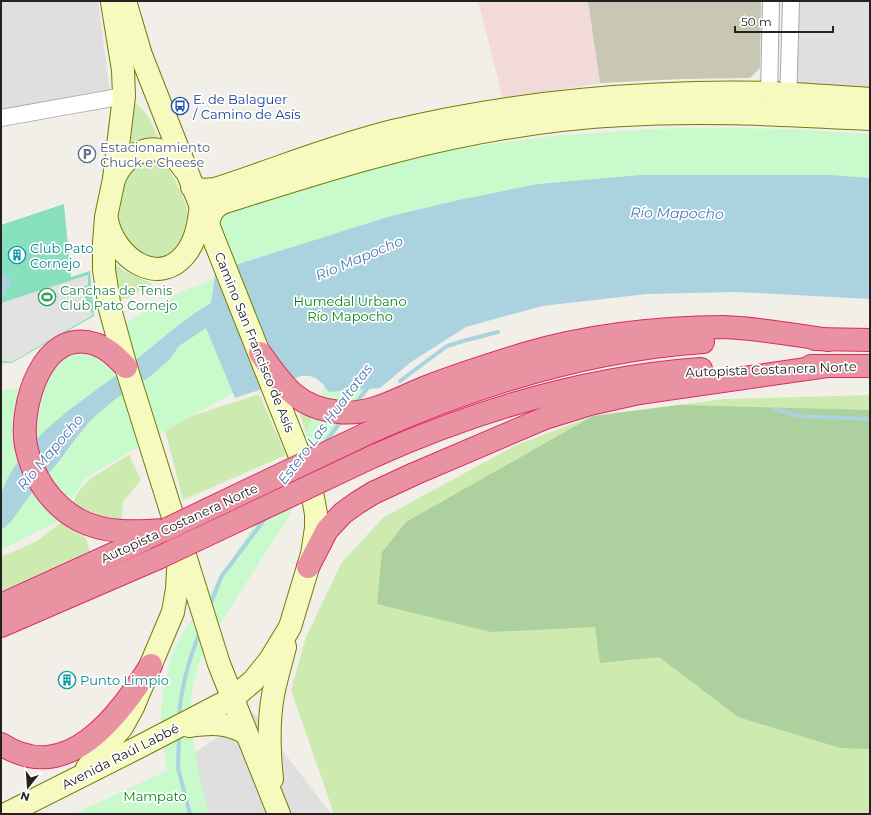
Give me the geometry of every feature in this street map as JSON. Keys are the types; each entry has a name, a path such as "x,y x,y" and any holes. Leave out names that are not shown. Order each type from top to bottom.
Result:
{"highway":[{"path":"260,353 277,377 295,396 315,407 353,413 366,411 389,404 458,375 525,354 556,346 616,336 673,330 724,327 752,329 829,340"},
{"name":"Autopista Costanera Norte","path":"1,606 145,540 172,532 366,434 412,413 487,386 528,374 606,356 690,343 783,339 870,340"},
{"path":"126,367 102,347 87,342 74,342 68,344 51,356 37,376 30,391 27,404 25,433 29,456 36,474 48,494 69,514 80,520 107,529 172,532"},
{"name":"Autopista Costanera Norte","path":"1,626 156,559 374,456 423,435 481,413 518,402 591,384 697,369 747,366 870,366"},
{"path":"308,567 327,530 343,513 356,503 373,493 414,474 539,421 590,404 639,393 827,366"},
{"path":"1,639 44,608"},
{"path":"1,744 22,754 38,757 60,754 80,746 97,734 110,722 151,665"}],"main road":[{"path":"80,776 122,728 133,707 169,623 175,602 178,576 172,532 153,455 115,328 107,296 104,270 106,217 114,179 124,96 123,70 112,1"},
{"name":"Camino San Francisco de Asís","path":"125,1 141,55 306,469 314,501 316,514 315,541 290,627 262,671 233,698"},
{"path":"106,217 115,243 128,257 144,266 161,268 176,263 188,251 196,233 197,196 203,190 215,189 350,142 394,131 477,114 613,98 672,95 782,101 870,99"},
{"path":"124,96 136,96 148,100 163,111"},
{"path":"114,179 118,169 125,161 134,155 148,150 163,152 173,156 197,196 210,214 214,208 225,202 387,153 488,131 622,115 717,113 782,101 870,119"},
{"path":"172,532 191,572 219,664 277,808"},
{"path":"277,808 272,784 270,749 271,714 273,696 290,627"},
{"name":"Avenida Raúl Labbé","path":"6,814 174,729 204,718 233,698"},
{"path":"204,718 238,728 246,733"}],"street":[{"path":"771,6 791,6 782,101 771,6"},
{"path":"1,118 124,96"}],"shaded area":[{"path":"1,1 98,1 110,92 1,109"},
{"path":"478,1 588,1 600,83 503,99"},
{"path":"588,1 761,1 760,68 750,78 681,79 600,83"},
{"path":"800,1 870,1 870,94 795,83"},
{"path":"88,275 88,285 81,288 93,315 12,362 1,361 1,303"},
{"path":"254,713 331,814 74,814 167,771"}],"green space":[{"path":"135,103 147,115 153,125 159,142 126,150 131,106"},
{"path":"650,129 789,129 870,134 870,178 831,175 640,175 538,184 391,216 235,265 218,229 220,216 294,189 414,157 455,149 554,136"},
{"path":"151,158 167,164 183,198 188,216 187,232 184,240 175,252 161,259 140,257 121,235 119,215 126,174 133,163"},
{"name":"Canchas de Tenis Club Pato Cornejo","path":"64,204 71,277 90,271 94,316 12,363 1,363 1,225"},
{"path":"110,257 122,270 152,284 130,297 115,302"},
{"name":"Mampato","path":"242,269 722,284 519,305 450,328 374,378 345,417 285,523 219,625 200,660 193,685 191,701 191,726 199,774 209,814 74,814 167,771 161,728 161,709 164,686 172,656 181,636 249,533 299,451 311,419 322,398 324,386 321,377 314,369 246,386 177,424 87,477 66,505 56,522 1,550 1,390 23,388 65,358 97,338 185,290"},
{"path":"259,394 286,455 183,500 165,430 192,416"},
{"path":"870,395 870,814 334,814 291,690 306,637 342,562 384,517 514,446 593,416 724,399"},
{"path":"679,405 870,410 870,749 840,748 738,717 659,657 600,663 595,627 491,632 377,604 382,552 406,522 593,416"},
{"path":"298,408 357,419 308,439"},
{"path":"129,455 141,480 123,502 122,520 96,514 73,503 78,492 91,478"},
{"path":"62,522 86,538 90,551 40,579 1,597 1,557 35,542"}],"water":[{"name":"Humedal Urbano Río Mapocho","path":"640,175 831,175 870,178 870,299 736,292 647,294 542,306 466,327 411,362 380,388 329,392 314,377 301,376 235,398 206,328 179,346 170,359 152,375 114,400 91,420 28,498 10,523 1,530 1,494 12,470 25,452 41,435 76,405 131,364 180,324 211,303 215,274 235,265 391,216 459,200 538,184"},
{"path":"1,272 12,281 1,301"}],"waterway":[{"path":"400,381 447,346 498,332"},
{"name":"Estero Las Hualtatas","path":"355,404 371,384"},
{"path":"775,409 800,416 870,419"},
{"name":"Estero Las Hualtatas","path":"323,445 342,420"},
{"name":"Estero Las Hualtatas","path":"210,606 221,577 267,516"},
{"name":"Estero Las Hualtatas","path":"179,719 181,697 186,674 200,631"},
{"name":"Estero Las Hualtatas","path":"179,734 178,768 190,814"}],"place":[{"name":"E. de Balaguer / Camino de Asís","path":"180,106"},
{"name":"Estacionamiento Chuck e Cheese","path":"87,154"},
{"name":"Club Pato Cornejo","path":"17,255"},
{"name":"Canchas de Tenis Club Pato Cornejo","path":"47,297"},
{"name":"Punto Limpio","path":"67,680"}],"water label":[{"name":"Río Mapocho","path":"677,213"},
{"name":"Río Mapocho","path":"359,258"},
{"name":"Río Mapocho","path":"50,452"}]}
